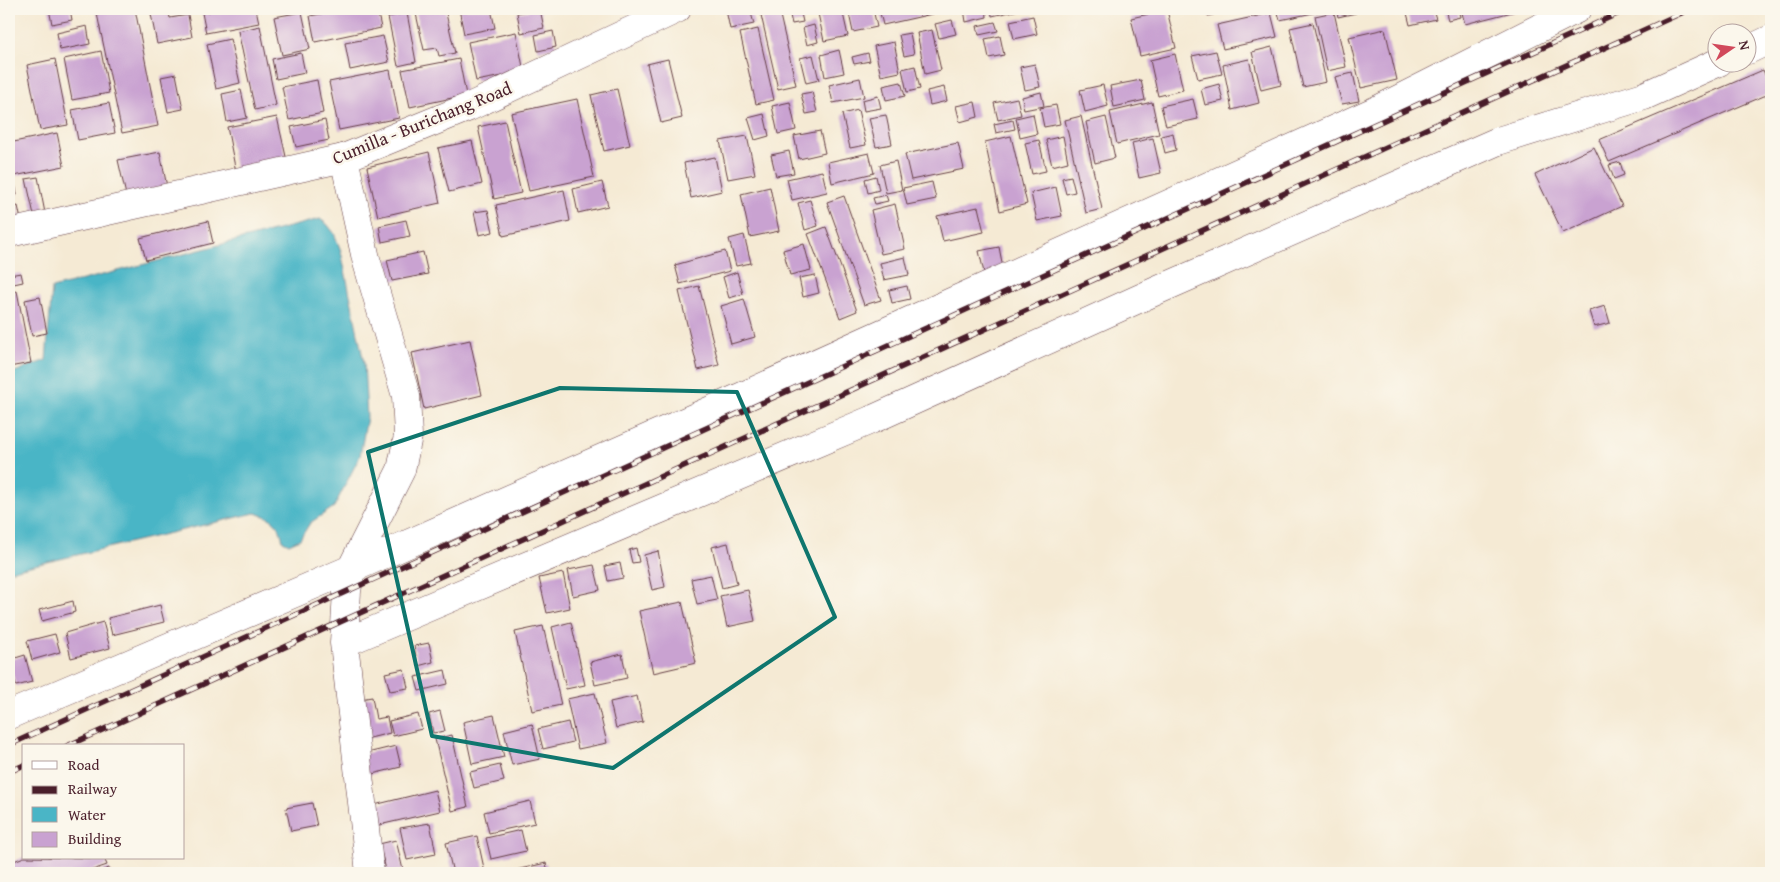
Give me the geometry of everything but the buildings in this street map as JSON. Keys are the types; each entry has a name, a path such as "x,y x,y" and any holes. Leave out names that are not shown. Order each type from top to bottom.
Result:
{"street":[{"name":"Cumilla - Burichang Road","path":"9,233 344,158 469,107 677,9"},
{"path":"9,715 351,569 736,399 1368,114 1577,9"},
{"path":"1758,45 1771,39"},
{"path":"344,643 871,420 1156,291 1498,141 1644,96 1708,67"},
{"path":"344,158 366,259 406,396 408,436 401,470 351,569 347,592 344,643 370,873"}],"highlighted area":[{"path":"560,388 737,392 835,617 613,768 432,736 368,452"}],"water":[{"path":"320,219 334,233 341,251 364,363 367,417 360,456 334,507 310,523 300,539 289,544 283,541 277,525 271,519 255,513 9,571 9,374 46,360 52,288"}],"railway":[{"path":"9,745 1628,9"},
{"path":"71,744 1690,9"},
{"path":"9,772 22,766"}]}
